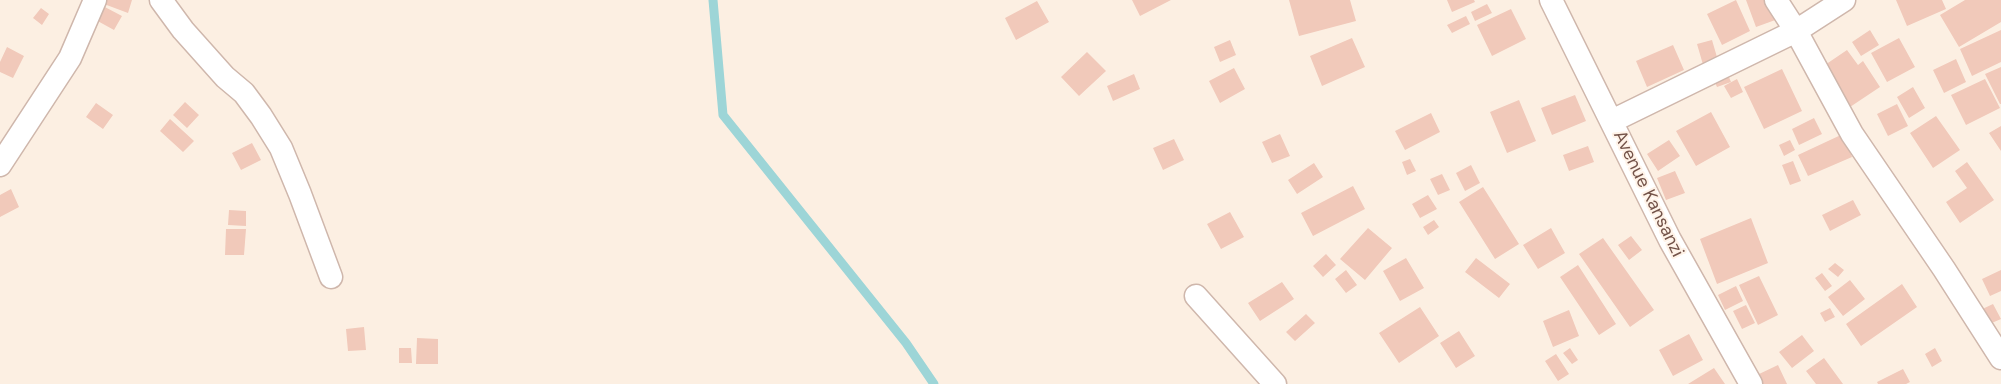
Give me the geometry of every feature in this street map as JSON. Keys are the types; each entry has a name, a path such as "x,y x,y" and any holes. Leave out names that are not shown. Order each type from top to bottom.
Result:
{"street":[{"path":"0,166 70,58 95,0"},
{"path":"161,0 183,30 225,77 244,93 281,148 331,277"},
{"name":"Avenue Kansanzi","path":"1551,0 1670,240 1751,384"},
{"path":"1776,0 1796,31 1852,134 1944,269 2001,358"},
{"path":"1612,120 1796,31 1844,0"},
{"path":"1196,296 1275,384"}],"building":[{"path":"105,0 132,0 128,13 104,4"},
{"path":"1132,0 1171,0 1140,16"},
{"path":"1289,0 1350,0 1356,21 1299,36"},
{"path":"1447,0 1474,0 1475,2 1452,12"},
{"path":"1736,0 1750,31 1722,45 1707,14"},
{"path":"1746,0 1771,0 1778,19 1756,27"},
{"path":"1896,0 1942,0 1946,9 1907,26"},
{"path":"1965,0 2001,0 2001,22 1959,47 1940,15"},
{"path":"1037,1 1049,22 1016,40 1005,18"},
{"path":"1487,4 1492,13 1475,21 1471,12"},
{"path":"101,5 122,16 114,30 94,19"},
{"path":"41,8 49,14 42,25 33,18"},
{"path":"1511,9 1526,39 1492,56 1477,25"},
{"path":"1466,16 1470,24 1452,33 1447,25"},
{"path":"1870,30 1879,45 1861,56 1852,42"},
{"path":"2001,30 2001,62 1972,76 1960,49"},
{"path":"1352,38 1365,67 1322,86 1310,56"},
{"path":"1899,38 1915,67 1887,82 1871,53"},
{"path":"1230,40 1236,55 1220,62 1214,47"},
{"path":"1712,40 1719,64 1704,68 1697,44"},
{"path":"1673,45 1684,70 1647,87 1636,61"},
{"path":"7,47 24,56 13,78 0,72 0,62"},
{"path":"1847,50 1858,65 1863,61 1880,87 1850,107 1822,67"},
{"path":"1087,52 1106,71 1079,96 1061,77"},
{"path":"1956,59 1966,82 1944,93 1933,70"},
{"path":"2001,67 2001,104 2000,104 1985,74"},
{"path":"1234,68 1245,89 1220,103 1209,81"},
{"path":"1782,69 1802,111 1764,129 1744,87"},
{"path":"1726,70 1731,82 1717,87 1712,76"},
{"path":"1134,74 1140,89 1113,101 1107,86"},
{"path":"1737,79 1743,92 1731,98 1724,86"},
{"path":"1985,79 2000,108 1966,125 1951,95"},
{"path":"1913,87 1925,108 1909,118 1897,97"},
{"path":"1575,95 1586,121 1552,135 1541,108"},
{"path":"1519,100 1536,141 1507,153 1490,112"},
{"path":"185,102 199,115 187,128 173,115"},
{"path":"96,103 113,115 103,129 86,117"},
{"path":"1897,104 1908,126 1888,136 1877,114"},
{"path":"1711,112 1730,147 1696,166 1676,131"},
{"path":"1431,113 1440,132 1405,150 1395,131"},
{"path":"1936,116 1960,150 1933,168 1910,133"},
{"path":"1814,118 1822,134 1799,145 1792,129"},
{"path":"170,119 194,141 183,152 160,131"},
{"path":"2001,126 2001,151 1989,133"},
{"path":"1280,134 1290,156 1272,163 1262,142"},
{"path":"1843,134 1852,157 1808,176 1798,155"},
{"path":"1174,139 1184,160 1163,170 1153,148"},
{"path":"1669,140 1680,156 1658,171 1647,154"},
{"path":"1790,140 1795,150 1784,156 1779,145"},
{"path":"252,143 261,160 241,170 232,153"},
{"path":"1588,146 1594,162 1569,171 1563,155"},
{"path":"1410,159 1416,171 1407,175 1402,162"},
{"path":"1793,161 1801,181 1790,185 1782,165"},
{"path":"1967,162 1994,200 1960,223 1946,202 1967,188 1955,171"},
{"path":"1314,163 1323,177 1297,194 1288,180"},
{"path":"1471,165 1480,183 1465,191 1456,173"},
{"path":"1675,171 1685,193 1666,200 1657,178"},
{"path":"1442,174 1450,190 1438,195 1430,179"},
{"path":"1353,186 1365,209 1313,236 1301,213"},
{"path":"1483,187 1519,244 1495,259 1459,202"},
{"path":"11,189 19,207 0,217 0,195"},
{"path":"1428,195 1437,209 1420,218 1412,204"},
{"path":"1853,200 1861,215 1830,231 1822,215"},
{"path":"229,210 246,211 246,226 228,225"},
{"path":"1230,212 1244,237 1221,249 1207,224"},
{"path":"1751,218 1768,263 1717,284 1700,239"},
{"path":"1434,220 1439,227 1428,235 1423,227"},
{"path":"1368,228 1392,248 1365,280 1340,259"},
{"path":"1551,228 1565,253 1538,269 1523,245"},
{"path":"226,229 246,229 244,255 225,255"},
{"path":"1631,236 1642,250 1629,260 1618,245"},
{"path":"1603,238 1654,310 1630,327 1579,254"},
{"path":"1326,254 1336,265 1323,277 1313,266"},
{"path":"1406,258 1424,288 1400,301 1383,271"},
{"path":"1476,258 1510,284 1499,298 1465,272"},
{"path":"1835,263 1844,270 1838,277 1828,269"},
{"path":"1578,265 1616,324 1599,335 1560,277"},
{"path":"1346,270 1357,285 1346,293 1335,279"},
{"path":"2001,270 2001,291 1990,296 1982,279"},
{"path":"1822,273 1832,286 1825,291 1815,278"},
{"path":"1759,276 1778,315 1758,325 1739,285"},
{"path":"1850,280 1865,299 1843,316 1828,297"},
{"path":"1282,282 1294,299 1260,321 1248,303"},
{"path":"1902,284 1917,307 1861,346 1846,324"},
{"path":"1736,286 1743,301 1725,310 1718,295"},
{"path":"1993,304 2001,319 1987,325 1976,312"},
{"path":"1746,305 1755,323 1742,329 1733,311"},
{"path":"1420,307 1439,336 1399,363 1379,333"},
{"path":"1830,308 1835,317 1825,322 1820,313"},
{"path":"1569,310 1579,336 1553,347 1543,321"},
{"path":"1306,314 1315,323 1295,341 1286,332"},
{"path":"364,327 366,350 348,351 346,329"},
{"path":"1459,331 1475,356 1456,368 1440,343"},
{"path":"1689,334 1703,360 1673,376 1659,350"},
{"path":"1802,335 1814,351 1792,368 1779,352"},
{"path":"417,338 438,339 438,364 416,364"},
{"path":"399,348 411,348 412,363 399,363"},
{"path":"1570,348 1578,360 1572,364 1563,353"},
{"path":"1935,348 1942,361 1932,367 1925,354"},
{"path":"1556,354 1569,374 1558,381 1545,361"},
{"path":"1824,358 1843,384 1816,384 1806,371"},
{"path":"1778,365 1787,384 1761,384 1757,375"},
{"path":"1714,368 1725,384 1688,384"},
{"path":"1903,369 1910,382 1906,384 1878,384 1877,382"}],"waterway":[{"path":"713,0 723,115 906,343 934,384"}]}
